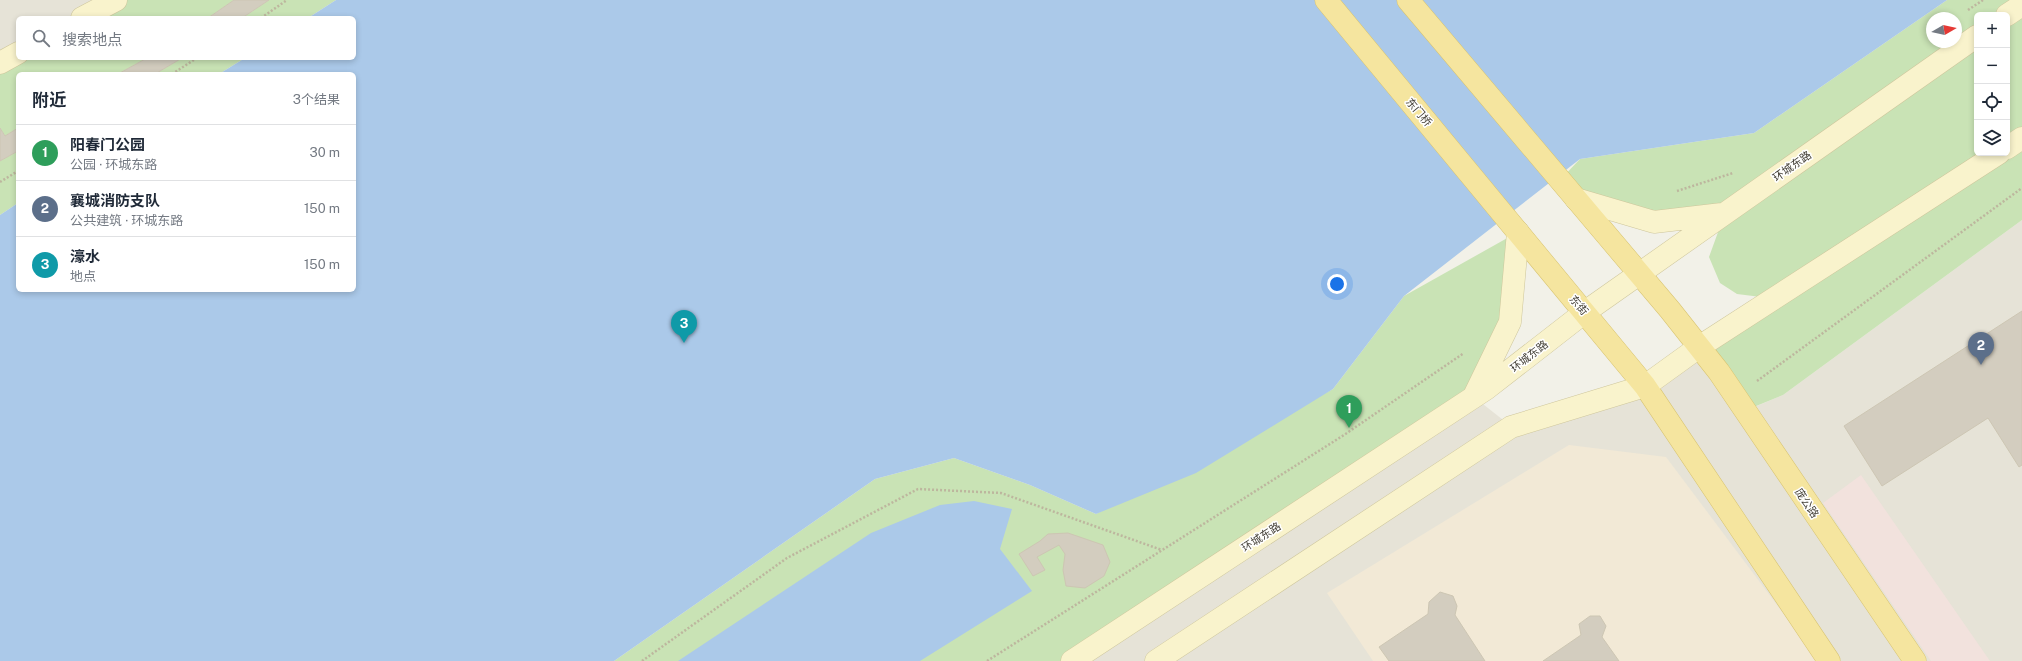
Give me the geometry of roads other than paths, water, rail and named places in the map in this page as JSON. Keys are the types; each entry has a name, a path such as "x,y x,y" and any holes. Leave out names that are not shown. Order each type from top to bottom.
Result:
{"main road":[{"path":"86,16 116,0"},
{"name":"东门桥","path":"1326,0 1515,228"},
{"path":"1408,0 1699,347"},
{"path":"2010,13 2022,5"},
{"name":"环城东路","path":"1072,661 1486,389 1585,312 1974,38"},
{"path":"0,62 16,54"},
{"path":"2010,146 2022,138"},
{"path":"1156,661 1511,427 1645,386 1699,347 1994,156"},
{"path":"1572,194 1654,222 1725,213"},
{"path":"1474,397 1510,322 1515,228"},
{"name":"东街","path":"1515,228 1645,386"},
{"name":"庞公路","path":"1699,347 1735,397 1915,661"},
{"path":"1645,386 1829,661"}],"water":[{"path":"336,0 1947,0 1930,12 1926,12 1926,14 1754,133 1580,159 1404,296 1333,389 1196,473 1096,514 1030,485 954,458 875,479 614,661 0,661 0,215 16,204 16,292 356,292 356,72 222,72 242,60 356,60 356,16 311,16"},
{"path":"974,501 1012,509 1000,549 1032,591 920,661 678,661 871,533 940,505"}],"place":[{"name":"濠水","path":"684,343"},
{"name":"襄城消防支队","path":"1981,365"},
{"name":"阳春门公园","path":"1349,428"}]}
